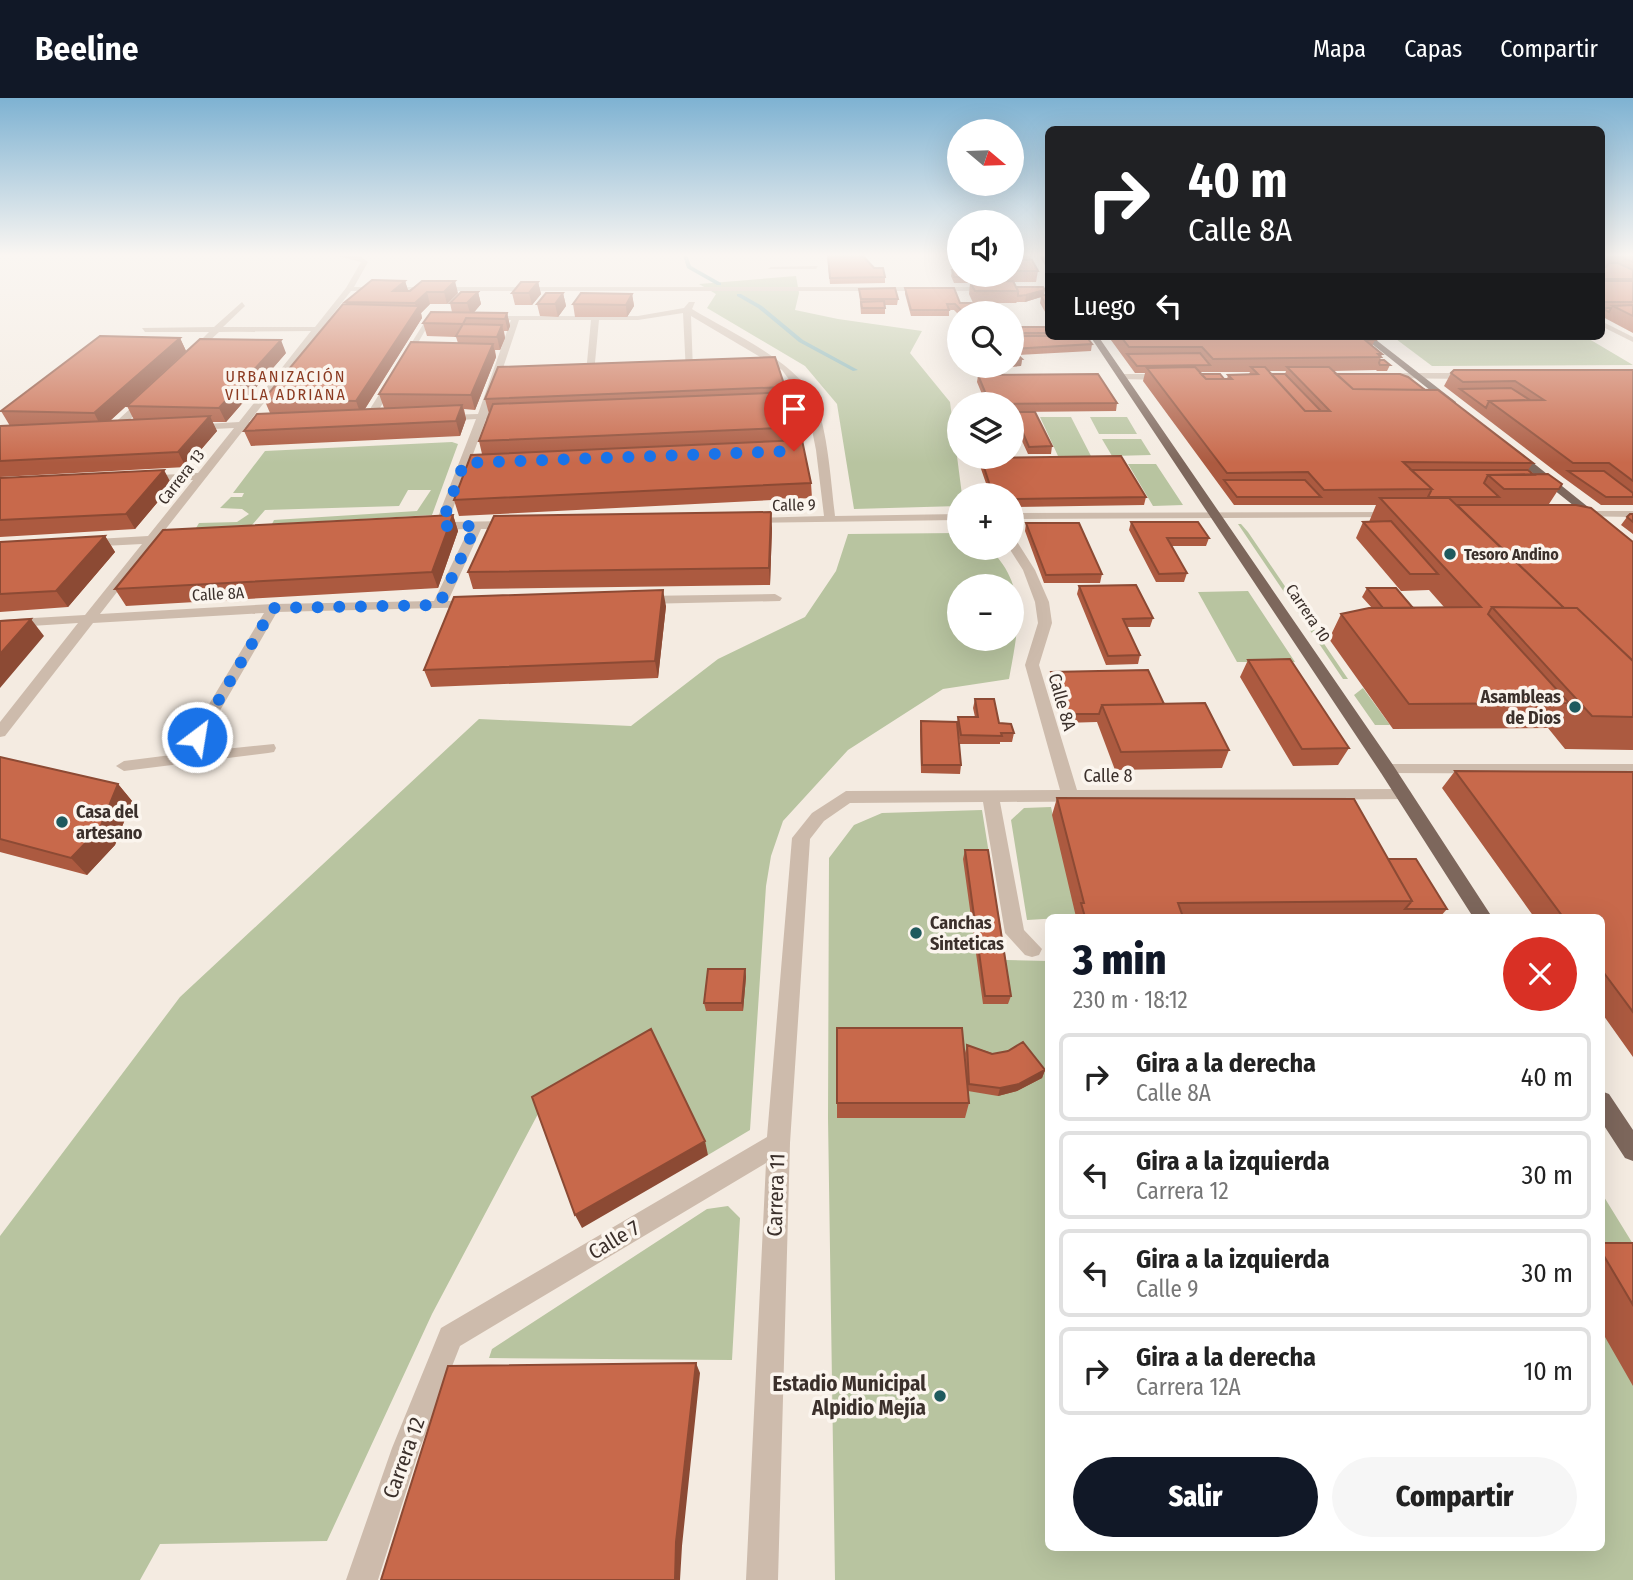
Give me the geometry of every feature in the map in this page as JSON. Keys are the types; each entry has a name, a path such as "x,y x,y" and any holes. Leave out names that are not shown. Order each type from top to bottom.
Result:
{"main road":[{"name":"Carrera 10","path":"1097,340 1387,769 1481,914"},
{"path":"1371,340 1463,412"},
{"path":"1505,446 1633,549"},
{"path":"1605,1107 1633,1150"}],"street":[{"path":"188,358 223,324"},
{"name":"Carrera 13","path":"0,732 5,718 89,618 317,329 324,324"},
{"path":"368,420 425,324"},
{"path":"441,526 484,417 512,324"},
{"path":"590,373 595,324"},
{"path":"687,324 689,371"},
{"path":"711,324 785,368 811,402 821,450 830,520"},
{"path":"1605,325 1633,340"},
{"path":"145,330 317,329"},
{"path":"771,369 785,368"},
{"path":"676,371 702,370"},
{"path":"576,374 602,373"},
{"path":"1364,376 1486,376"},
{"path":"1122,377 1176,377"},
{"path":"495,379 509,378"},
{"path":"111,432 159,386"},
{"path":"757,405 811,402"},
{"path":"433,418 525,415"},
{"path":"355,420 381,419"},
{"path":"176,428 279,423"},
{"path":"99,432 124,431"},
{"path":"807,450 821,450"},
{"path":"464,463 478,463"},
{"path":"134,479 201,476"},
{"path":"1024,516 1408,514"},
{"path":"1562,514 1633,514"},
{"name":"Calle 9","path":"734,521 947,517"},
{"path":"415,527 530,525"},
{"path":"439,605 476,526"},
{"path":"69,544 191,538"},
{"name":"Calle 8A","path":"1023,560 1034,577 1045,624 1036,643 1031,665 1070,796"},
{"path":"627,601 775,598"},
{"name":"Calle 8A","path":"0,624 273,608 493,604"},
{"path":"184,758 273,608"},
{"path":"124,766 268,748"},
{"path":"1387,769 1633,769"},
{"path":"990,794 1015,933 1032,949"},
{"name":"Calle 8","path":"818,817 846,797 990,794 1404,795"},
{"name":"Carrera 11","path":"762,1580 778,1143 801,838 818,817"},
{"name":"Calle 7","path":"450,1337 778,1143"},
{"name":"Carrera 12","path":"362,1580 405,1448 450,1337"}],"green space":[{"path":"734,324 874,324 922,331 910,353 947,398 947,469 959,469 960,483 947,483 947,506 854,509 837,404 805,366"},
{"path":"1397,340 1591,340 1633,365 1432,366"},
{"path":"1040,417 1071,417 1091,456 1058,456"},
{"path":"1090,417 1127,417 1137,434 1099,434"},
{"path":"1102,439 1141,439 1151,455 1112,456"},
{"path":"452,442 458,444 432,515 272,524 274,520 417,511 431,490 408,490 399,506 265,510 252,525 196,528 199,523 237,522 249,514 242,509 220,508 231,497 242,497 244,493 233,493 265,451"},
{"path":"1128,464 1156,464 1183,505 1153,506"},
{"path":"1238,524 1248,532 1348,679 1343,679"},
{"path":"947,533 947,560 999,560 1008,574 947,574 947,651 1014,651 1009,679 943,689 848,750 783,821 771,856 766,886 750,1130 708,1155 655,1045 539,1112 432,1314 327,1541 160,1544 140,1580 0,1580 0,1236 180,997 479,719 631,726 718,659 805,617 836,571 848,534"},
{"path":"1248,591 1295,662 1237,662 1198,592"},
{"path":"1363,688 1390,725 1375,725 1354,695"},
{"path":"1051,807 1076,914 1045,914 1045,919 1027,920 1011,820 1024,808"},
{"name":"Estadio Municipal Alpidio Mejía","path":"982,810 1006,960 1045,961 1045,1551 1605,1551 1605,1198 1633,1244 1633,1580 835,1580 828,1118 829,858 854,825 882,813"},
{"path":"728,1206 740,1218 732,1360 489,1358 492,1349 707,1209"}],"building":[{"path":"326,324 407,324 356,401 264,399"},
{"path":"463,324 502,325 497,337 456,336"},
{"path":"1024,327 1045,327 1045,333 1024,333"},
{"path":"100,336 180,338 94,413 1,411"},
{"path":"1024,336 1045,336 1045,340 1089,340 1092,344 1024,348"},
{"path":"200,339 281,340 219,408 127,406"},
{"path":"1124,340 1365,340 1382,354 1378,354 1381,357 1213,359 1202,347 1129,347"},
{"path":"411,342 493,344 471,395 379,394"},
{"path":"1200,353 1210,365 1137,366 1127,354"},
{"path":"775,357 785,387 485,399 498,367"},
{"path":"1380,360 1384,360 1390,365 1380,365"},
{"path":"1195,367 1206,379 1232,379 1228,375 1258,374 1251,367 1265,367 1305,411 1330,411 1287,367 1329,367 1353,389 1438,390 1533,463 1403,462 1432,489 1324,490 1308,472 1227,473 1147,368"},
{"path":"1454,370 1633,370 1633,481 1609,463 1573,463 1489,401 1544,400 1515,381 1463,382 1451,373"},
{"path":"1098,374 1117,403 1024,404 1024,392 985,392 979,378 1024,378 1024,375"},
{"path":"1201,374 1220,374 1224,379 1206,379"},
{"path":"1271,374 1285,374 1321,411 1305,411"},
{"path":"1336,374 1400,374 1425,390 1353,389"},
{"path":"1511,388 1530,400 1489,401 1486,408 1460,389"},
{"path":"794,392 802,427 479,441 493,404"},
{"path":"462,405 456,421 244,431 257,414"},
{"path":"1024,412 1035,412 1052,446 1029,447 1024,435"},
{"path":"210,416 178,452 0,461 0,426"},
{"path":"802,440 811,483 454,500 471,455"},
{"path":"1121,456 1146,497 1024,499 1024,483 989,483 985,469 1024,469 1024,457"},
{"path":"164,470 126,514 0,520 0,478"},
{"path":"1411,470 1528,470 1534,475 1488,475 1484,483 1499,497 1428,497 1432,489"},
{"path":"1568,471 1604,471 1633,493 1633,497 1606,497"},
{"path":"1548,474 1562,484 1559,489 1504,489 1488,475"},
{"path":"1224,480 1305,480 1321,497 1237,497"},
{"path":"1380,498 1449,498 1564,608 1492,607 1488,614 1569,703 1409,704 1341,614 1369,608 1481,607"},
{"path":"1457,505 1576,505 1591,508 1633,542 1633,661 1577,608 1564,608"},
{"path":"771,512 769,568 468,572 494,516"},
{"path":"453,515 432,572 115,589 163,530"},
{"path":"1391,521 1438,574 1410,574 1363,522"},
{"path":"1131,522 1198,522 1209,538 1167,538 1187,573 1159,574"},
{"path":"1026,523 1079,523 1102,574 1046,575"},
{"path":"105,536 56,591 0,594 0,542"},
{"path":"1136,585 1153,618 1123,619 1140,655 1108,656 1079,586"},
{"path":"1367,588 1396,588 1413,608 1383,608"},
{"path":"663,590 655,661 424,670 454,597"},
{"path":"1492,607 1577,608 1633,661 1633,717 1592,716"},
{"path":"31,619 0,654 0,621"},
{"path":"1290,659 1349,748 1302,749 1248,660"},
{"path":"1148,670 1164,704 1102,705 1099,714 1065,714 1051,672"},
{"path":"975,699 994,699 999,723 1011,724 1014,733 1001,733 1002,736 961,735 958,717 978,717"},
{"path":"1205,703 1229,750 1121,752 1102,705"},
{"path":"921,721 957,722 961,765 922,765"},
{"name":"Casa del artesano","path":"0,757 118,784 100,828 71,858 0,839"},
{"path":"1455,771 1633,772 1633,1012 1605,974 1605,914 1561,914"},
{"path":"1057,798 1354,799 1412,901 1178,903 1182,914 1084,914 1081,903 1084,903"},
{"path":"965,850 988,850 1011,996 985,996"},
{"path":"1388,859 1416,859 1447,909 1405,909 1412,901"},
{"path":"708,969 745,969 742,1003 704,1003"},
{"path":"837,1028 962,1028 969,1103 837,1103"},
{"path":"651,1029 705,1141 575,1215 532,1097"},
{"path":"1023,1042 1045,1070 1019,1084 1000,1088 969,1084 967,1045 992,1054 1008,1051"},
{"path":"1605,1243 1633,1243 1633,1305 1605,1258"},
{"path":"696,1363 676,1542 675,1580 381,1580 448,1366"}],"waterway":[{"path":"781,324 801,341 855,370"}],"place":[{"name":"Tesoro Andino","path":"1450,554"},
{"name":"Asambleas de Dios","path":"1575,707"},
{"name":"Casa del artesano","path":"62,822"},
{"name":"Canchas Sinteticas","path":"916,933"},
{"name":"Estadio Municipal Alpidio Mejía","path":"940,1396"}],"district":[{"name":"URBANIZACIÓN VILLA ADRIANA","path":"286,385"}],"route":[{"path":"197,737 273,608 439,605 476,526 441,526 464,463 794,451"}]}
